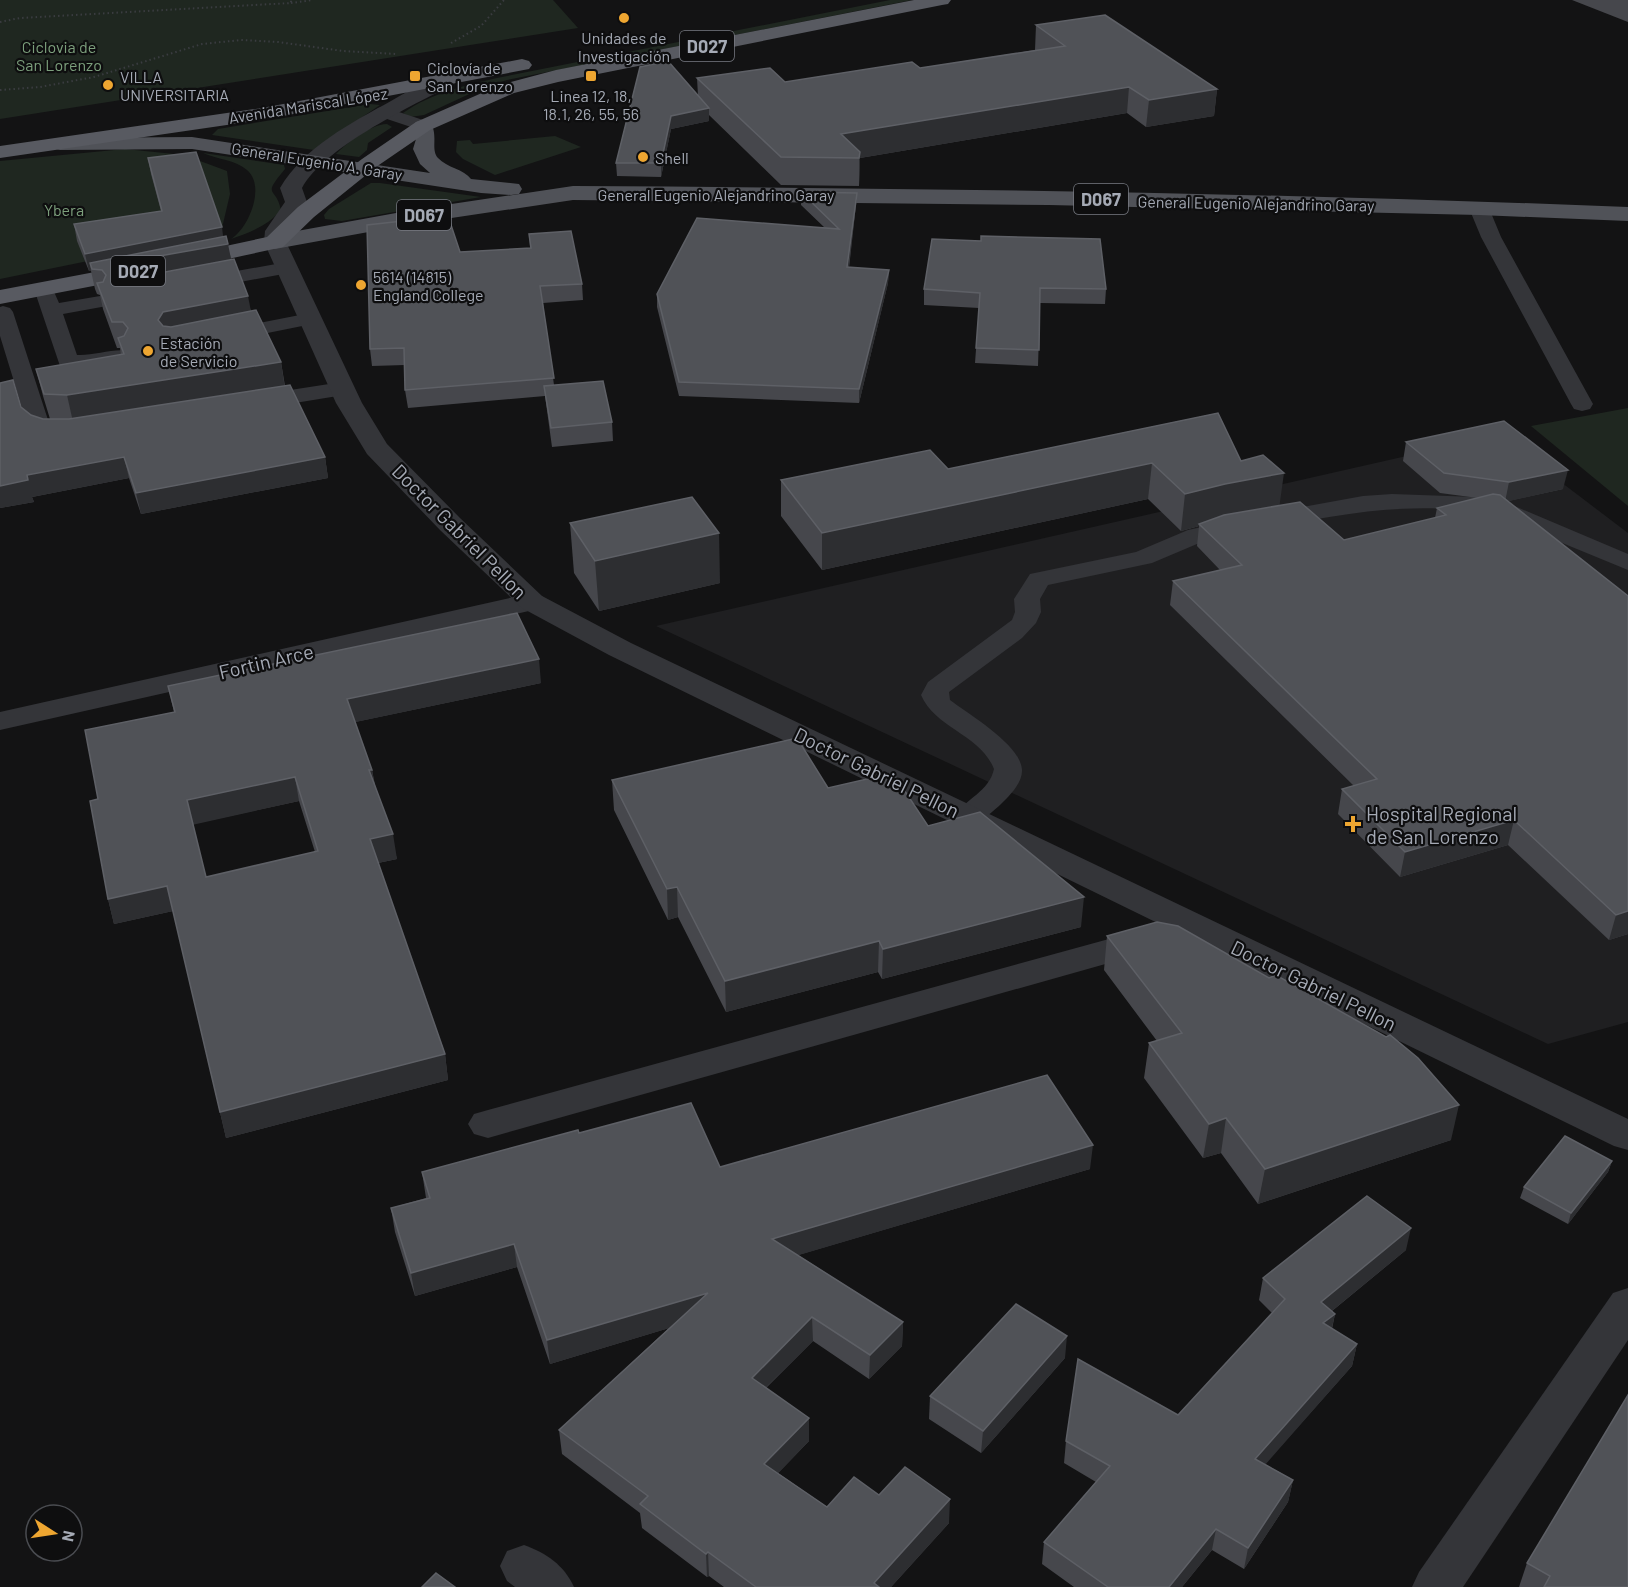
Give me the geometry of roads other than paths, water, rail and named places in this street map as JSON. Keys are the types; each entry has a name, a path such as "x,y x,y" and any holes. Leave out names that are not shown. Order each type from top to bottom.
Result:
{"highway":[{"name":"Avenida Mariscal López","path":"0,152 441,82 861,0"},
{"name":"D027","path":"1,304 48,300 160,267 275,242 306,212 362,168 423,126 507,89 556,76 942,0"}],"main road":[{"path":"423,126 426,139 423,149 427,160 444,174 481,187"},
{"name":"General Eugenio A. Garay","path":"60,144 184,143 481,187 573,193"},
{"name":"General Eugenio Alejandrino Garay","path":"275,242 418,216 573,193 823,194 1479,207 1628,214"}],"street":[{"path":"275,242 276,231 296,202 291,192 292,184 315,161 356,129 441,82"},
{"name":"Doctor Gabriel Pellon","path":"275,242 342,389 376,448 450,524 532,602 620,649 1628,1136"},
{"name":"Fortin Arce","path":"0,721 532,602"},
{"path":"488,1124 1194,927"},
{"path":"1436,1587 1628,1305"}],"lane":[{"path":"384,112 423,126"},
{"path":"1479,207 1491,237 1582,404"},
{"path":"187,286 287,268"},
{"path":"100,302 48,300 68,361 94,362 120,356"},
{"path":"1,304 39,427 52,431 85,429"},
{"path":"209,339 310,319"},
{"path":"237,405 342,389"},
{"path":"969,816 1003,784 1008,777 1008,765 1002,754 989,742 938,705 934,695 937,688 1013,633 1023,622 1028,612 1027,598 1039,579 1143,558 1197,535 1221,529 1364,503 1392,501 1447,502 1504,510 1628,563"}],"place":[{"name":"Unidades de Investigación","path":"624,18"},
{"name":"Ciclovía de San Lorenzo","path":"415,76"},
{"name":"Linea 12, 18, 18.1, 26, 55, 56","path":"591,76"},
{"name":"VILLA UNIVERSITARIA","path":"108,85"},
{"name":"Shell","path":"643,157"},
{"name":"5614 (14815) England College","path":"361,285"},
{"name":"Estación de Servicio","path":"148,351"},
{"name":"Hospital Regional de San Lorenzo","path":"1353,824"}],"park label":[{"name":"Ciclovia de San Lorenzo","path":"59,55"},
{"name":"Ybera","path":"64,209"}]}
